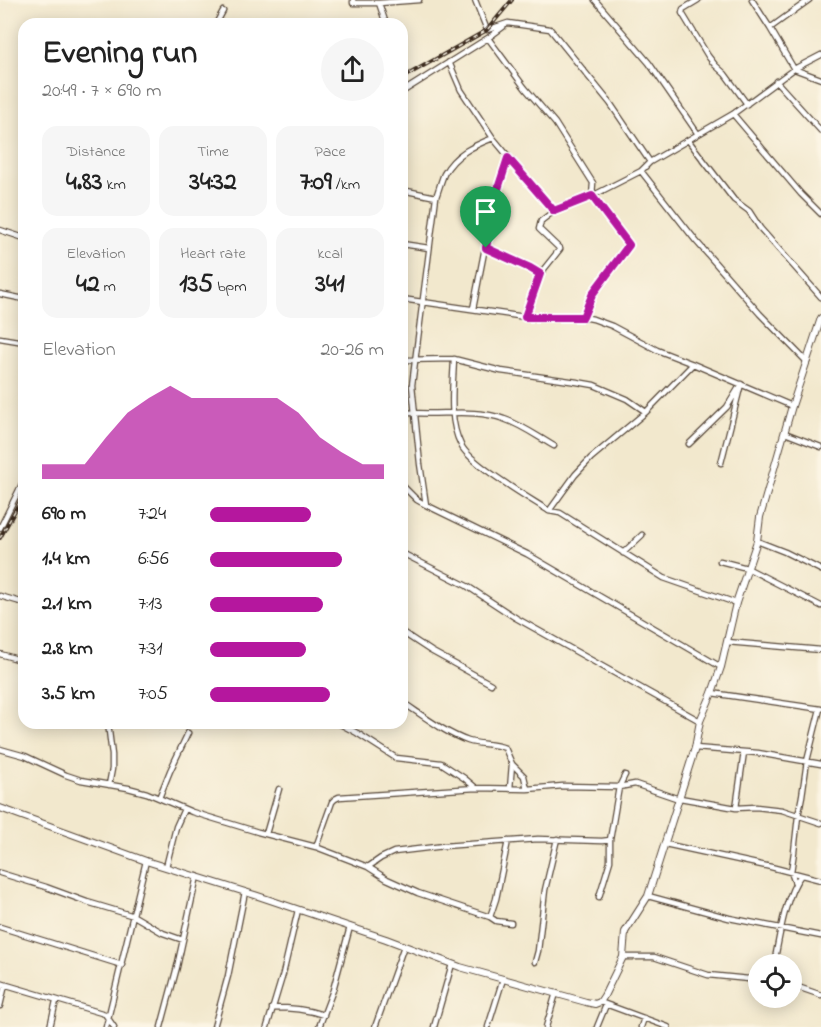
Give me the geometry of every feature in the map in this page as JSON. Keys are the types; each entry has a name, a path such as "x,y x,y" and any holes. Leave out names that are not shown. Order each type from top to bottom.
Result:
{"street":[{"path":"353,0 353,3 419,0"},
{"path":"475,0 487,30 508,23 550,29 610,103 650,162"},
{"path":"595,0 649,63 698,134"},
{"path":"698,0 683,9 682,13 708,56 725,74 747,104"},
{"path":"752,0 794,69 821,79"},
{"path":"770,28 809,0"},
{"path":"379,3 384,18"},
{"path":"219,18 223,11"},
{"path":"408,88 508,23"},
{"path":"488,38 525,88 555,123 593,183 592,196 629,245 593,293 583,317"},
{"path":"525,317 540,274 560,249 539,229 541,221 554,211 592,196 640,171 650,162 733,114 794,69 821,56"},
{"path":"449,62 461,90 493,138 554,211"},
{"path":"776,81 821,131"},
{"path":"733,114 801,194 821,214"},
{"path":"426,505 412,385 436,197 444,174 454,161 468,149 493,138"},
{"path":"688,140 734,200 748,211 760,228 821,297"},
{"path":"473,309 494,201 508,158"},
{"path":"640,171 696,241 760,314 807,362"},
{"path":"408,191 436,197"},
{"path":"0,230 18,236"},
{"path":"408,245 429,248"},
{"path":"486,248 540,274"},
{"path":"0,294 18,298"},
{"path":"408,300 525,317 593,319 612,326 657,351 792,406"},
{"path":"597,1027 604,996 623,957 625,932 648,896 665,844 695,748 700,722 721,667 736,603 757,541 760,517 792,406 821,320"},
{"path":"0,338 18,341"},
{"path":"454,358 452,413 460,444 465,453 549,511 560,513 664,578 736,603"},
{"path":"408,360 454,358 501,371 577,382 627,399 646,412"},
{"path":"549,511 575,475 591,458 646,412 693,364"},
{"path":"689,444 727,407 741,384"},
{"path":"721,463 741,384"},
{"path":"408,413 452,413 504,418 554,446"},
{"path":"785,433 821,447"},
{"path":"0,528 18,492"},
{"path":"408,492 426,505 527,554 721,667"},
{"path":"623,553 642,535"},
{"path":"757,541 821,570"},
{"path":"408,556 467,586 516,618 700,722"},
{"path":"720,561 747,568 821,606"},
{"path":"0,597 18,602"},
{"path":"408,636 491,684"},
{"path":"727,642 821,650"},
{"path":"0,654 18,659"},
{"path":"712,693 821,709 807,760 798,816 791,872 795,883"},
{"path":"408,706 465,740 505,748 512,764 524,776 527,789"},
{"path":"108,785 112,769 109,729"},
{"path":"349,729 396,758 441,764 476,788"},
{"path":"159,798 188,733"},
{"path":"695,748 744,752 821,764"},
{"path":"0,749 25,756 66,776 147,793 192,812 316,847 368,867 387,879 418,893 496,921 511,923"},
{"path":"736,808 744,752"},
{"path":"510,789 512,764"},
{"path":"599,897 610,861 610,840 619,788 625,775"},
{"path":"316,847 332,802 339,797 476,788 527,789 563,786 619,788 635,784 679,798 736,808 756,807 782,810 821,823"},
{"path":"266,834 279,789"},
{"path":"0,808 146,861 350,927 452,964 586,1002 603,1004 668,1027"},
{"path":"166,867 176,827 184,809"},
{"path":"368,867 394,852 444,846 557,839 610,840"},
{"path":"535,962 545,890 557,839"},
{"path":"490,917 508,841"},
{"path":"665,844 821,880"},
{"path":"106,1027 106,1017 122,965 146,861"},
{"path":"0,873 134,916 163,933 183,940"},
{"path":"776,954 780,928 795,883 801,875"},
{"path":"161,1027 197,876"},
{"path":"214,1027 228,976 245,892"},
{"path":"648,896 729,918 821,936"},
{"path":"267,1027 283,974 298,910"},
{"path":"0,927 122,965"},
{"path":"320,1027 333,990 350,927"},
{"path":"375,1027 404,946"},
{"path":"623,957 654,957 708,975 748,979"},
{"path":"434,1027 452,964"},
{"path":"488,1027 503,979"},
{"path":"0,1006 3,984 106,1017 114,1027"},
{"path":"802,988 821,995"},
{"path":"546,1027 556,993"},
{"path":"50,1027 56,1001"},
{"path":"272,1008 305,1009 324,1015"},
{"path":"640,1027 644,1018"}],"railway":[{"path":"408,75 487,30 512,0"},
{"path":"0,538 18,505"}],"route":[{"path":"508,158 554,211 592,196 629,245 593,293 583,317 525,317 540,274 486,248 494,201 508,158"}]}
